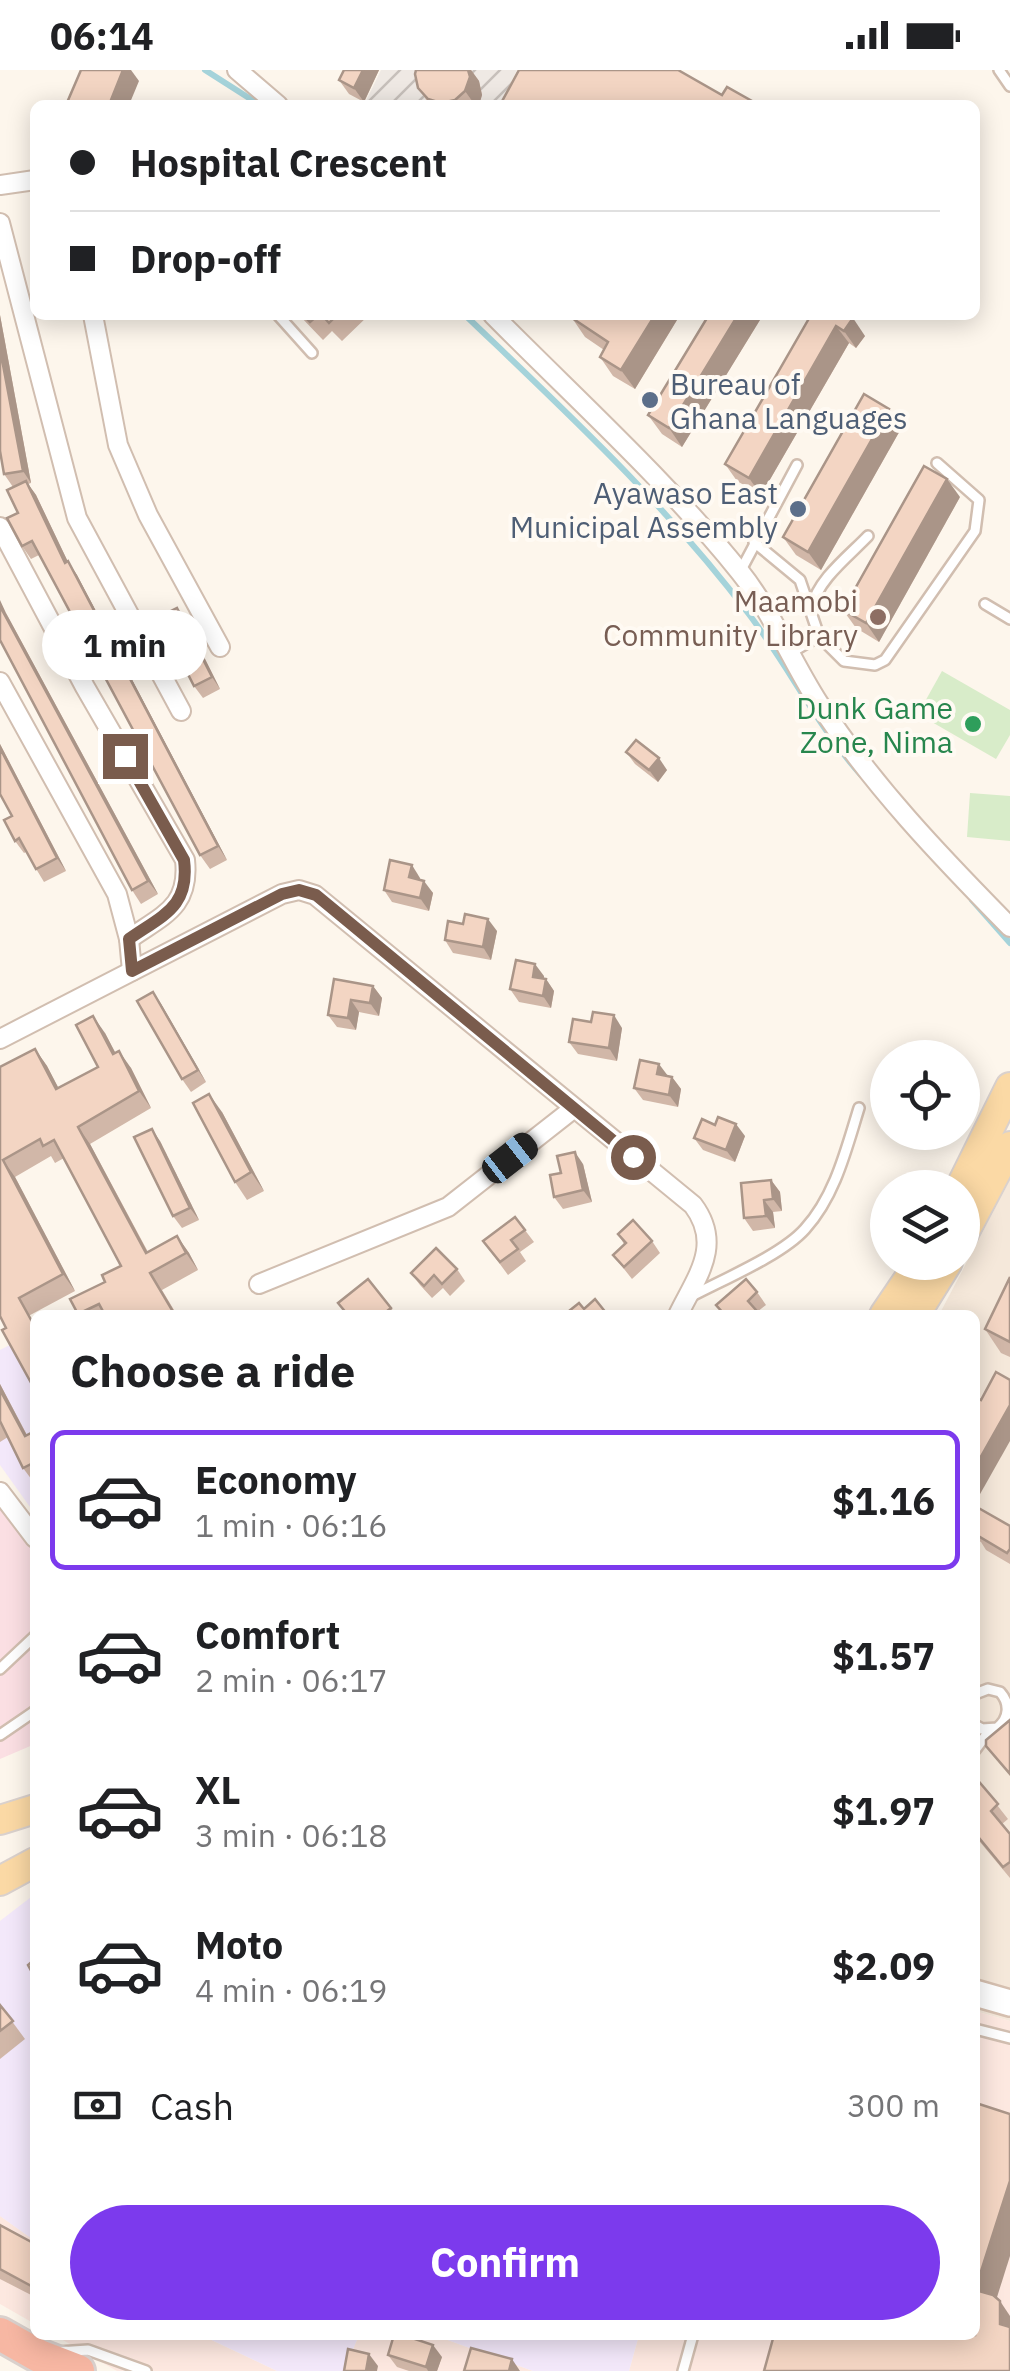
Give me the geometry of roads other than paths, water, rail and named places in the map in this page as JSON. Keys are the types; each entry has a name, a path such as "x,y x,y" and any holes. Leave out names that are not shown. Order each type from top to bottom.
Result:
{"highway":[{"path":"0,2334 39,2356 78,2371"}],"main road":[{"path":"969,1170 1010,1087"},
{"path":"980,1202 1010,1146"},
{"path":"887,1310 908,1280"},
{"path":"918,1310 937,1280"},
{"path":"0,1820 30,1811"},
{"path":"0,1881 30,1865"}],"street":[{"path":"237,70 272,100"},
{"path":"0,185 30,181"},
{"path":"0,223 78,518 182,711"},
{"path":"94,320 118,445 148,516 220,648"},
{"path":"498,320 740,572 819,702 875,782 1010,928"},
{"path":"0,527 85,688 184,860 187,879 177,905 129,939"},
{"path":"0,682 117,894 129,939 132,971"},
{"path":"0,1039 282,894 299,890 316,895 693,1205 706,1222 704,1259 682,1307"},
{"path":"259,1284 448,1207 573,1109"},
{"path":"0,1492 30,1531"},
{"path":"980,1994 1010,2003"}],"lane":[{"path":"999,70 1010,86"},
{"path":"282,320 312,353"},
{"path":"754,542 800,580 819,636 844,661 875,665 885,660 975,531 979,500 937,463"},
{"path":"740,572 797,465"},
{"path":"811,610 827,579 868,536"},
{"path":"985,604 1010,619"},
{"path":"790,653 819,636"},
{"path":"682,1307 804,1230 836,1182 859,1108"},
{"path":"0,1669 30,1641"},
{"path":"980,1689 994,1690 1008,1703 1004,1723 990,1730 980,1743"},
{"path":"0,1735 30,1714"},
{"path":"980,1726 990,1730"},
{"path":"980,2030 1010,2038"},
{"path":"683,2371 692,2340"},
{"path":"39,2356 88,2350 146,2371"}],"waterway":[{"path":"205,70 252,100"},
{"path":"470,320 683,533 748,613 830,736 861,775"},
{"path":"972,900 1010,943"}],"place":[{"name":"Bureau of Ghana Languages","path":"650,400"},
{"name":"Ayawaso East Municipal Assembly","path":"798,509"},
{"name":"Maamobi Community Library","path":"878,617"},
{"name":"Dunk Game Zone, Nima","path":"973,724"}]}
